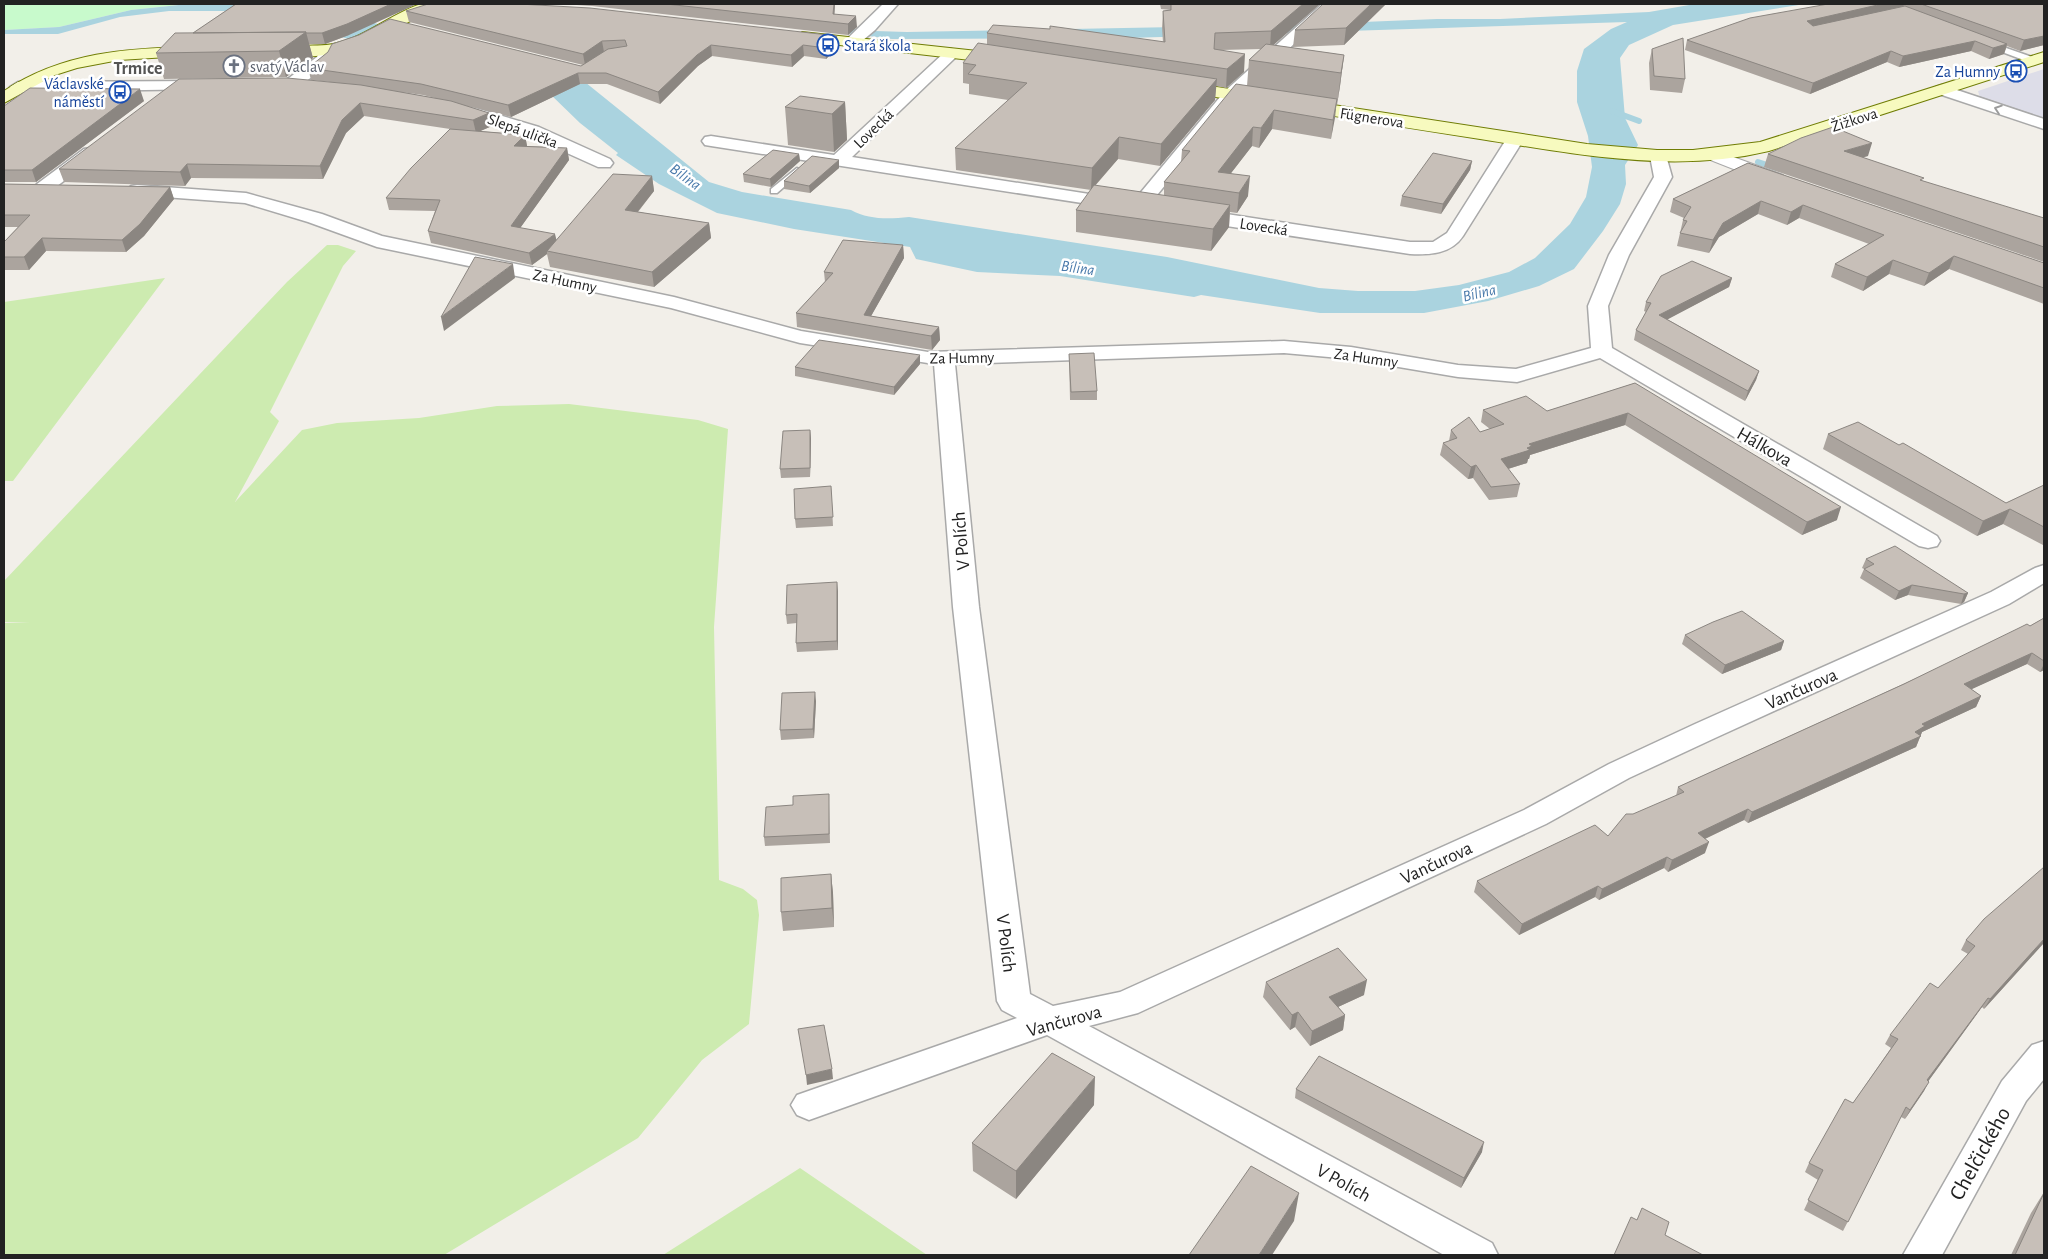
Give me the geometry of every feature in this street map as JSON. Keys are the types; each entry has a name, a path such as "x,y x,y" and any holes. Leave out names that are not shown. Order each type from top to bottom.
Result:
{"main road":[{"path":"257,52 326,51 354,43 424,7 441,4"},
{"path":"781,34 855,40 1023,62"},
{"path":"4,98 18,87 56,68 97,57 134,53 209,52"},
{"name":"Žižkova","path":"1649,155 1714,155 1763,147 2038,59"},
{"name":"Fügnerova","path":"1164,84 1568,147 1649,155"}],"street":[{"path":"855,40 891,4"},
{"path":"1138,207 1231,94 1330,4"},
{"path":"392,24 412,29"},
{"path":"291,84 324,59 326,51"},
{"name":"Lovecká","path":"839,160 951,54"},
{"path":"272,85 291,84 319,87"},
{"path":"18,87 214,86"},
{"path":"157,101 176,87"},
{"path":"1942,90 2044,124"},
{"name":"Slepá ulička","path":"439,105 457,108 533,131 604,163"},
{"name":"Lovecká","path":"1176,212 1410,248 1438,248 1448,243 1454,236 1516,139"},
{"name":"Lovecká","path":"711,141 1157,210"},
{"path":"72,189 33,188 104,142"},
{"path":"1602,351 1598,306 1619,256 1662,177 1649,155"},
{"path":"1714,155 1796,186"},
{"name":"Za Humny","path":"122,190 162,190 246,198 315,218 377,241 674,303 800,337 928,358 1284,347 1351,353 1458,371 1517,376 1602,351"},
{"name":"Hálkova","path":"1602,351 1928,541"},
{"name":"V Polích","path":"944,358 966,607 1014,1001 1479,1255"},
{"name":"Vančurova","path":"809,1105 1048,1021 1126,1004 1535,817 1620,772 2000,598 2044,573"},
{"name":"Chelčického","path":"1922,1255 2014,1090 2044,1056"}],"lane":[{"path":"1981,41 2038,59"},
{"path":"774,191 814,156"}],"green space":[{"path":"4,4 188,4 131,10 59,27 4,30"},
{"path":"327,245 338,245 356,251 343,266 270,412 279,421 235,502 302,430 337,423 419,418 497,406 569,404 698,420 728,429 714,627 719,880 743,889 757,900 759,915 749,1024 702,1060 638,1138 444,1255 4,1255 4,623 30,622 4,622 4,581 287,282"},
{"path":"165,278 13,481 4,481 4,302"},
{"path":"800,1168 927,1255 663,1255"}],"shaded area":[{"path":"2044,69 2044,119 1980,98 1978,91"}],"water":[{"name":"Bílina","path":"188,4 309,4 374,23 575,74 709,182 742,192 851,210 865,216 909,217 1167,257 1319,288 1358,291 1415,291 1459,285 1509,272 1535,258 1570,224 1586,197 1592,167 1588,136 1577,102 1577,71 1584,49 1611,29 1627,22 1129,38 892,39 620,4 875,31 907,32 1500,19 1649,12 1695,4 1805,4 1673,25 1629,45 1620,58 1625,118 1638,145 1625,165 1626,184 1620,204 1603,231 1574,269 1539,286 1488,301 1424,313 1320,313 1201,295 1194,297 1060,276 977,272 916,259 910,247 794,229 717,213 659,184 616,155 618,153 580,123 549,93 245,11 169,11 120,17 58,34 4,34 4,30 59,27 131,10"}],"building":[{"path":"236,4 391,4 322,33 193,33"},
{"path":"428,4 519,4 590,8 837,36 826,48 803,45 791,55 711,45 697,55 658,92 606,73 578,73 508,105 421,84 308,68 328,52 332,44 359,35 390,19 581,66 608,49 627,46 625,40 602,41 583,54 406,11"},
{"path":"666,4 834,4 833,14 856,16 848,24"},
{"path":"1171,4 1303,4 1271,31 1215,33 1214,49 1245,54 1227,69 987,33 993,25 1050,29 1050,26 1165,42 1163,11 1171,10"},
{"path":"1323,4 1371,4 1346,28 1295,30"},
{"path":"1828,4 1882,4 1807,21 1813,26 1905,6 2007,44 1993,48 1975,41 1903,56 1891,51 1813,83 1687,40 1750,18"},
{"path":"1921,4 2044,4 2044,36 2024,40"},
{"path":"306,32 279,51 156,53 175,33"},
{"path":"1683,38 1685,79 1654,76 1652,49"},
{"path":"978,43 1217,79 1161,144 1119,137 1092,168 955,148 1027,83 968,74 976,65 963,63"},
{"path":"1266,44 1344,55 1341,73 1249,60"},
{"path":"287,78 361,85 451,101 489,113 473,120 360,103 342,120 320,166 187,164 180,172 59,169 179,79"},
{"path":"1236,84 1337,99 1333,120 1274,110 1261,128 1253,127 1218,172 1250,176 1239,193 1164,182 1190,151 1182,150"},
{"path":"30,88 140,89 32,170 4,170 4,106"},
{"path":"800,96 845,102 832,114 785,107"},
{"path":"1833,127 1872,143 1844,151 1924,178 1920,180 2044,218 2044,247 1768,154 1801,138"},
{"path":"450,129 525,135 514,146 567,148 511,226 555,234 529,253 428,231 440,200 386,198 411,168"},
{"path":"773,150 799,154 770,179 743,174"},
{"path":"1433,153 1472,161 1443,204 1402,196"},
{"path":"812,156 839,160 809,186 784,181"},
{"path":"1748,163 2044,263 2044,288 1954,256 1929,273 1893,260 1867,277 1835,264 1884,235 1803,205 1791,212 1761,201 1723,223 1713,240 1680,233 1687,221 1683,220 1691,207 1673,199"},
{"path":"613,174 652,176 625,210 709,223 652,272 547,251"},
{"path":"4,184 170,187 140,224 122,240 42,238 24,257 4,257 4,242 30,215 4,215"},
{"path":"1094,185 1230,205 1213,229 1076,210"},
{"path":"843,240 903,245 864,315 939,327 931,336 796,313 833,273 824,272"},
{"path":"475,257 513,264 441,317"},
{"path":"1692,261 1732,278 1659,315 1759,371 1748,391 1636,330 1651,303 1646,302 1661,276"},
{"path":"819,340 920,355 894,387 795,367"},
{"path":"1094,353 1097,391 1071,392 1069,354"},
{"path":"1635,383 1841,507 1807,522 1628,413 1529,444 1532,446 1527,448 1530,450 1501,459 1520,484 1491,487 1476,465 1471,467 1443,443 1457,438 1451,430 1469,417 1480,432 1504,424 1483,410 1526,396 1547,411"},
{"path":"1858,422 1899,445 1903,443 2006,503 2044,485 2044,527 2010,509 1983,521 1828,434"},
{"path":"810,430 810,468 780,469 783,431"},
{"path":"831,486 833,517 795,519 794,489"},
{"path":"1895,546 1968,593 1964,594 1912,585 1899,591 1864,569 1874,564 1866,559"},
{"path":"837,582 837,641 796,643 797,614 786,615 787,585"},
{"path":"1742,611 1784,641 1725,665 1685,635 1713,622"},
{"path":"2044,618 2044,661 2032,653 1964,684 1981,696 1922,724 1925,726 1915,732 1921,736 1752,812 1748,809 1698,833 1709,842 1672,860 1667,857 1602,889 1598,886 1522,924 1477,881 1595,825 1608,836 1626,814 1633,814 1684,792 1678,787 1904,684 2027,624 2030,626"},
{"path":"815,692 813,729 780,730 782,693"},
{"path":"829,794 829,834 764,837 766,807 793,805 793,796"},
{"path":"2044,867 2044,939 1990,999 1988,998 1927,1080 1929,1082 1910,1110 1906,1107 1848,1222 1808,1200 1823,1170 1809,1163 1845,1099 1853,1103 1898,1039 1890,1035 1930,983 1938,988 1975,946 1966,940 1984,919"},
{"path":"831,874 832,908 781,912 781,878"},
{"path":"1338,948 1367,980 1329,997 1345,1015 1312,1031 1298,1012 1292,1015 1266,982"},
{"path":"824,1025 832,1069 806,1075 798,1029"},
{"path":"1052,1053 1095,1077 1016,1171 972,1143"},
{"path":"1319,1056 1484,1142 1464,1178 1296,1089"},
{"path":"1251,1166 1299,1193 1259,1255 1189,1255"},
{"path":"2044,1193 2044,1255 2015,1255"},
{"path":"1642,1208 1669,1222 1665,1235 1703,1255 1614,1255 1631,1217 1637,1220"}],"waterway":[{"path":"1612,111 1639,121"},
{"path":"1758,162 1776,168"}],"place":[{"name":"Stará škola","path":"828,45"},
{"name":"svatý Václav","path":"234,66"},
{"name":"Za Humny","path":"2016,71"},
{"name":"Václavské náměstí","path":"120,92"}],"district":[{"name":"Trmice","path":"138,68"}]}
